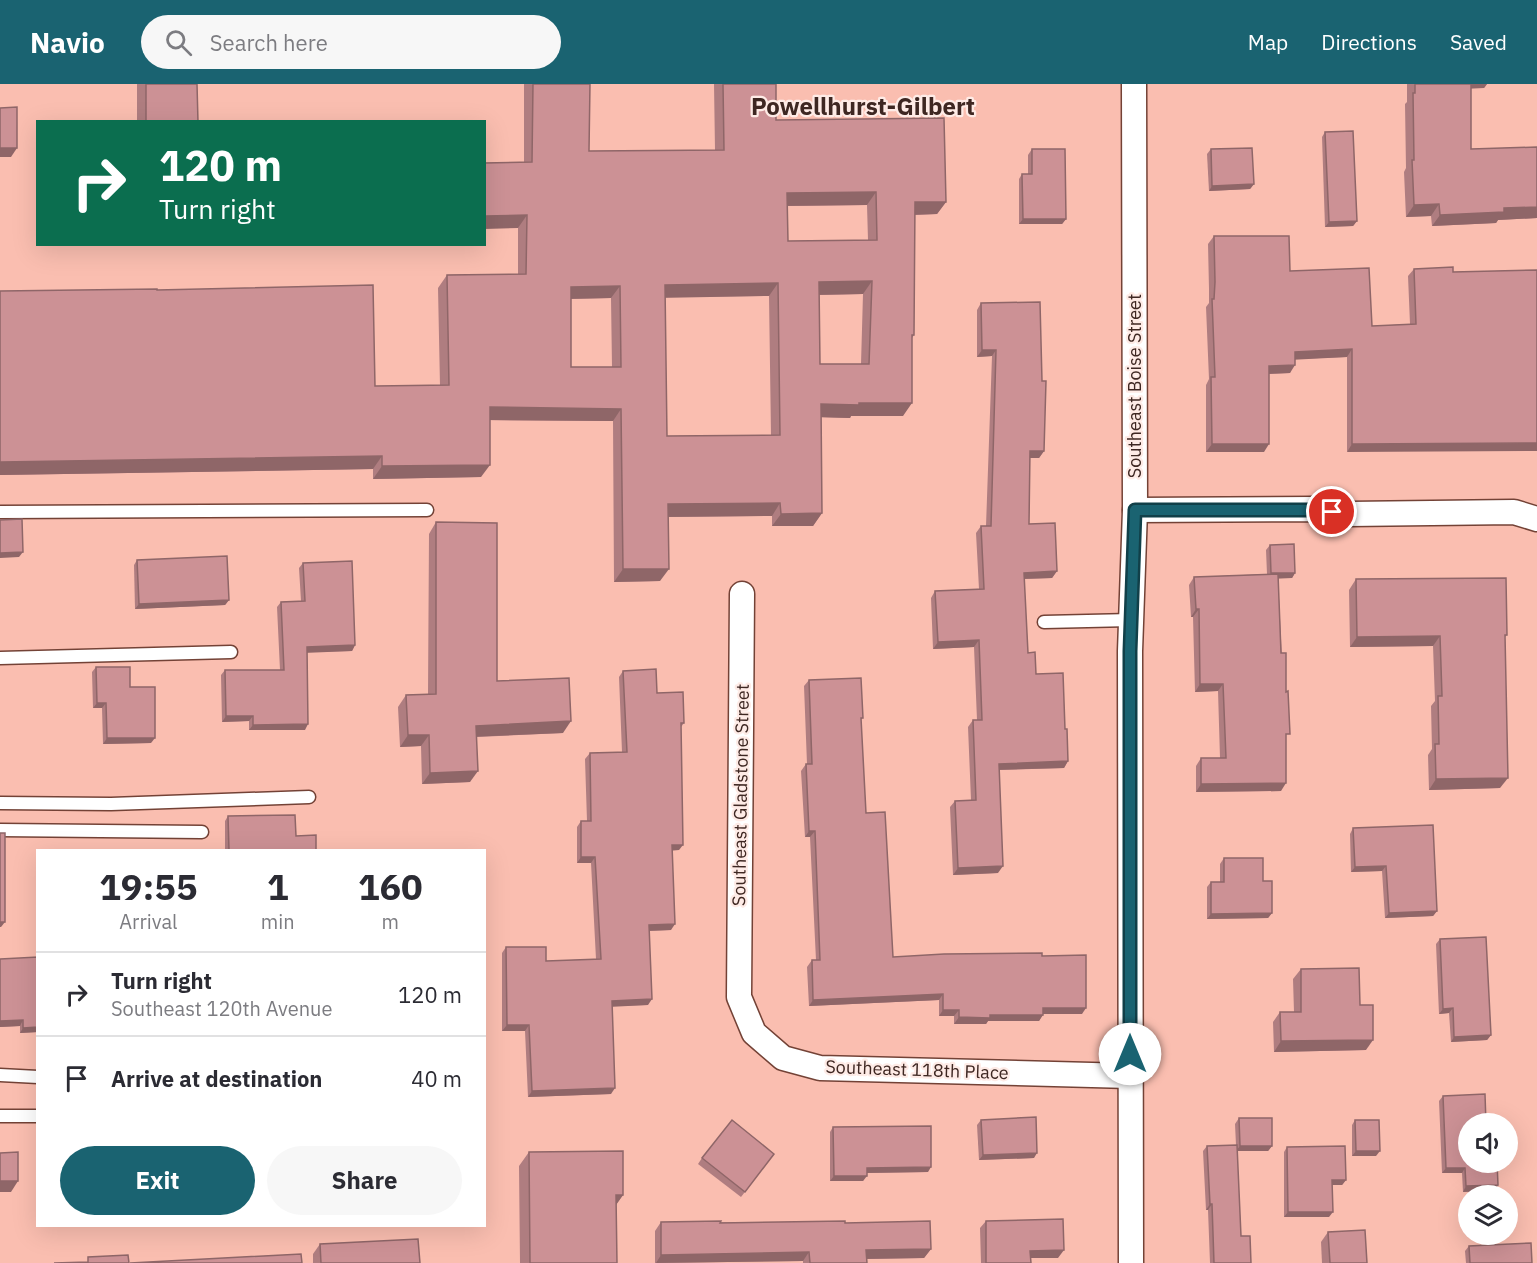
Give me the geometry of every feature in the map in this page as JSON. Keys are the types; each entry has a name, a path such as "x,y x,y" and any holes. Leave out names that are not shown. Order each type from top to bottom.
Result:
{"street":[{"name":"Southeast Boise Street","path":"1131,1263 1131,620 1135,510 1134,84"},
{"path":"1135,510 1315,510 1349,514 1514,512 1537,519"},
{"name":"Southeast Gladstone Street","path":"739,997 742,594"},
{"name":"Southeast 118th Place","path":"739,997 754,1033 775,1052 783,1058 820,1068 1130,1076"}],"lane":[{"path":"0,512 426,510"},
{"path":"1044,622 1131,620"},
{"path":"0,658 231,652"},
{"path":"0,803 111,804 309,797"},
{"path":"0,830 202,832"},
{"path":"0,1075 36,1077"},
{"path":"0,1116 36,1116"}],"building":[{"path":"146,84 197,84 198,120 146,120"},
{"path":"533,84 590,84 589,151 724,150 723,84 776,84 776,120 944,118 946,202 915,202 912,403 821,404 822,513 781,514 780,503 668,504 669,569 623,569 621,409 490,407 490,465 382,466 382,456 0,462 0,291 373,285 375,386 449,385 447,275 526,274 527,215 486,216 486,163 532,162","holes":["876,192 877,240 788,241 787,193","872,281 869,364 820,364 819,282","778,283 780,435 667,436 665,285","620,286 621,367 571,367 571,287"]},
{"path":"1415,84 1471,84 1471,149 1537,147 1537,207 1504,208 1504,212 1440,215 1439,204 1414,205 1412,160 1414,160 1413,93 1415,93"},
{"path":"17,107 17,148 0,148 0,108"},
{"path":"1353,131 1357,221 1329,222 1325,132"},
{"path":"1252,148 1254,184 1212,186 1211,149"},
{"path":"1032,149 1065,149 1066,219 1023,219 1022,174 1032,174"},
{"path":"1214,236 1289,236 1290,271 1369,268 1372,326 1416,324 1414,269 1453,267 1453,272 1537,270 1537,443 1352,444 1352,349 1295,352 1295,365 1269,366 1269,444 1212,444 1211,377 1215,377 1212,299 1214,299 1215,282"},
{"path":"1040,302 1042,381 1046,381 1044,451 1030,451 1029,524 1055,523 1057,571 1024,573 1028,653 1035,652 1036,674 1063,673 1068,761 999,764 1003,866 958,868 955,801 976,800 973,720 982,720 979,640 938,642 935,591 984,589 981,526 991,526 996,350 982,350 981,303"},
{"path":"22,519 23,552 0,553 0,520"},
{"path":"436,522 497,523 497,681 569,678 571,721 476,726 478,771 430,773 429,735 408,735 406,695 436,694"},
{"path":"1294,544 1295,573 1271,573 1270,545"},
{"path":"227,556 229,600 139,604 137,560"},
{"path":"352,561 355,645 307,647 308,724 253,725 253,716 226,716 225,670 284,670 281,602 305,601 303,563"},
{"path":"1278,574 1281,653 1286,653 1286,692 1288,691 1290,734 1286,734 1286,783 1201,784 1201,758 1226,758 1223,684 1200,684 1199,609 1196,609 1194,577"},
{"path":"1506,578 1508,778 1436,779 1435,744 1439,744 1438,696 1442,696 1440,636 1357,637 1356,579"},
{"path":"96,667 130,667 130,687 155,687 155,738 107,738 106,703 97,703"},
{"path":"656,669 657,693 683,692 684,723 681,723 683,845 672,845 675,924 649,925 652,999 612,1001 615,1088 532,1091 529,1025 507,1025 506,947 546,947 546,961 601,959 595,857 581,857 581,821 591,821 590,753 627,752 623,671"},
{"path":"861,678 866,813 885,812 893,957 944,954 1086,955 1086,1008 1043,1008 1043,1015 990,1015 990,1018 959,1017 959,1010 943,1010 943,994 813,1000 812,960 820,960 815,831 809,831 806,764 812,764 809,680"},
{"path":"295,815 296,836 316,835 316,849 229,849 228,816"},
{"path":"1433,825 1437,911 1389,913 1386,866 1355,867 1353,828"},
{"path":"0,833 5,833 5,922 0,922"},
{"path":"1224,858 1263,858 1263,881 1272,881 1272,913 1211,914 1211,882 1224,882"},
{"path":"1486,937 1491,1035 1454,1037 1453,1008 1443,1009 1440,939"},
{"path":"36,957 36,1027 23,1028 23,1020 0,1021 0,959"},
{"path":"1359,968 1360,1005 1373,1005 1373,1040 1281,1041 1280,1012 1301,1012 1301,969"},
{"path":"1485,1094 1486,1113 1458,1113 1458,1168 1446,1168 1443,1096"},
{"path":"1036,1117 1037,1153 983,1155 981,1120"},
{"path":"1239,1118 1272,1118 1272,1146 1240,1146"},
{"path":"732,1120 774,1154 745,1192 702,1158"},
{"path":"1355,1120 1379,1120 1380,1151 1356,1151"},
{"path":"931,1126 931,1167 867,1168 867,1176 834,1176 833,1127"},
{"path":"1237,1145 1241,1236 1250,1236 1251,1263 1214,1263 1207,1146"},
{"path":"1345,1146 1346,1180 1332,1180 1333,1212 1288,1212 1287,1147"},
{"path":"623,1151 623,1195 616,1195 617,1263 530,1263 529,1152"},
{"path":"18,1152 18,1181 0,1181 0,1153"},
{"path":"1465,1173 1497,1173 1498,1185 1466,1185"},
{"path":"1063,1219 1064,1250 1030,1251 1031,1263 986,1263 986,1221"},
{"path":"721,1221 720,1223 930,1221 931,1249 866,1250 867,1263 810,1263 809,1252 661,1255 661,1222"},
{"path":"1365,1230 1367,1263 1330,1263 1328,1232"},
{"path":"418,1239 420,1263 321,1263 320,1244"},
{"path":"1531,1243 1532,1263 1470,1263 1469,1246"},
{"path":"301,1254 302,1263 130,1263"},
{"path":"128,1255 129,1263 54,1263 88,1262 88,1257"}],"district":[{"name":"Powellhurst-Gilbert","path":"863,107"}],"route":[{"path":"1130,1054 1130,651 1135,510 1315,510 1332,512"}]}
